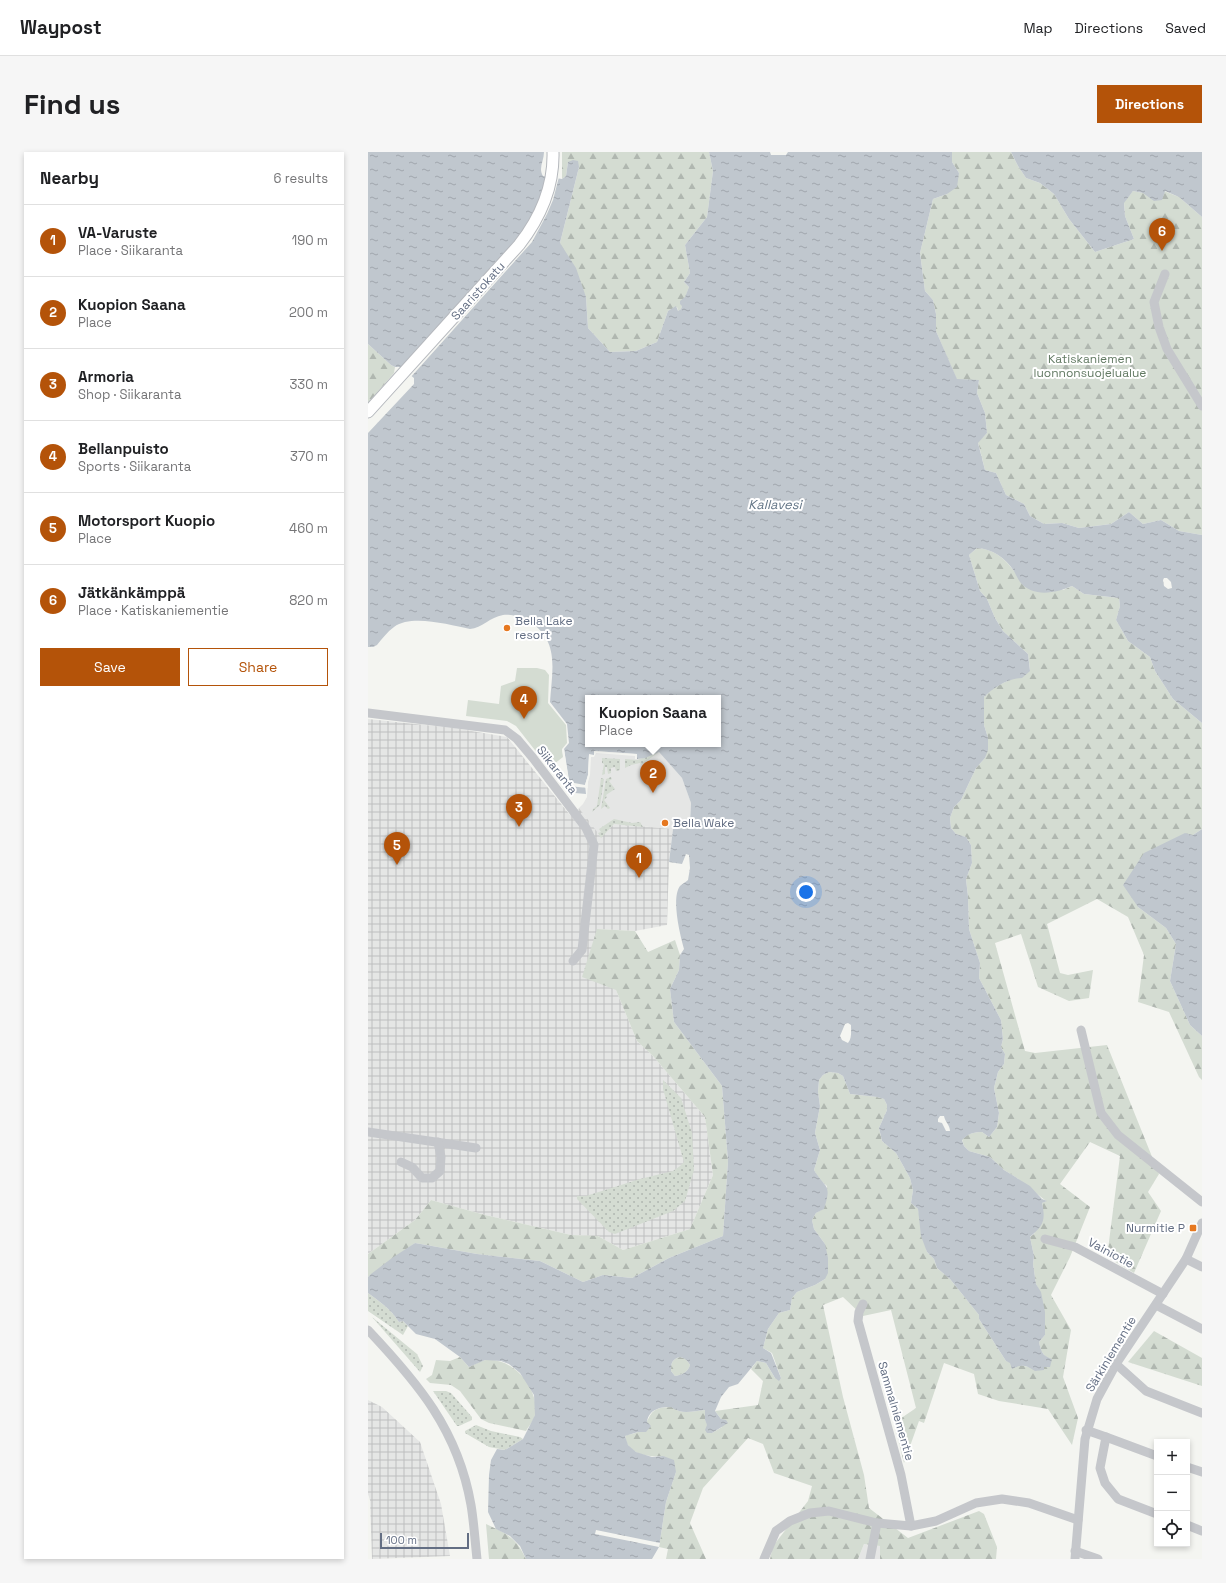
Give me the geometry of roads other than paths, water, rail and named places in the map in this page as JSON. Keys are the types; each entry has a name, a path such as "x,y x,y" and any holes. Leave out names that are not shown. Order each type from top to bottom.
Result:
{"main road":[{"name":"Saaristokatu","path":"368,412 519,246 539,215 547,194 553,169 552,152"}],"street":[{"path":"1165,274 1154,302 1159,327 1167,348 1202,406"},
{"name":"Siikaranta","path":"368,713 505,730 517,739 533,758 589,831 594,845 582,950 573,961"},
{"path":"1081,1030 1102,1113 1118,1135 1202,1202"},
{"path":"368,1132 476,1148"},
{"path":"401,1162 412,1167 422,1178 432,1178 440,1171 441,1157 438,1142"},
{"name":"Särkiniementie","path":"1075,1555 1086,1430 1096,1399 1116,1364 1186,1259 1202,1223"},
{"name":"Vainiotie","path":"1045,1239 1075,1247 1163,1294"},
{"path":"1186,1259 1202,1267"},
{"name":"Sammalniementie","path":"863,1304 859,1312 858,1321 901,1475 911,1526"},
{"path":"1156,1305 1202,1329"},
{"path":"368,1330 423,1393 448,1431 461,1464 470,1498 477,1559"},
{"path":"1116,1364 1146,1391 1202,1413"},
{"path":"1086,1430 1154,1455"},
{"path":"1106,1437 1100,1468 1106,1483 1118,1499 1154,1513"},
{"path":"1190,1468 1202,1472"},
{"path":"764,1559 776,1531 790,1521 810,1513 829,1511 877,1524 911,1526 936,1521 976,1503 1002,1500 1029,1503 1078,1520"},
{"path":"870,1559 877,1524"},
{"path":"1190,1526 1202,1531"},
{"path":"1075,1555 1098,1559"}],"water":[{"name":"Kallavesi","path":"368,152 544,152 541,167 543,176 562,179 566,176 568,162 573,160 578,161 579,167 560,243 576,268 586,297 588,328 610,352 636,351 657,342 668,311 676,306 678,311 681,309 682,306 680,301 685,297 689,287 684,282 690,273 685,245 707,217 713,171 709,152 770,152 771,155 786,155 788,152 952,152 952,162 959,173 957,187 947,194 933,199 920,253 925,291 933,300 936,314 936,331 957,379 979,380 977,393 985,413 987,433 978,443 985,470 996,473 1006,495 1024,504 1030,516 1044,524 1062,523 1079,528 1111,524 1129,512 1143,524 1161,520 1179,531 1202,535 1202,723 1173,699 1155,671 1150,657 1128,641 1116,620 1120,606 1119,598 1084,594 1072,586 1059,591 1045,593 1031,590 1020,582 1007,562 993,552 977,548 969,555 980,591 987,599 995,618 1003,631 1028,654 1030,671 1022,678 1017,678 1001,684 984,697 984,725 988,738 988,750 985,758 976,768 961,800 954,807 950,818 951,828 956,834 966,837 971,845 972,863 966,879 969,929 980,963 979,978 1001,1020 1003,1039 1001,1047 1005,1054 1004,1064 998,1072 994,1088 999,1113 997,1127 989,1137 982,1132 976,1132 962,1140 964,1146 969,1151 990,1157 1004,1170 1030,1186 1042,1199 1047,1201 1042,1203 1044,1214 1041,1226 1030,1237 1034,1256 1033,1264 1036,1284 1041,1292 1045,1312 1045,1335 1039,1342 1042,1353 1052,1359 1050,1367 1044,1367 1044,1370 1035,1371 1024,1366 1018,1366 1012,1369 1010,1363 1006,1361 979,1319 979,1315 950,1279 937,1268 934,1259 927,1252 921,1236 918,1209 911,1203 913,1190 910,1178 896,1153 882,1141 879,1128 887,1110 887,1105 884,1099 850,1094 843,1076 838,1073 829,1072 823,1075 819,1080 818,1092 820,1106 815,1133 820,1150 814,1170 826,1187 828,1195 824,1209 816,1213 812,1220 814,1229 825,1244 828,1258 828,1273 825,1279 815,1285 797,1292 792,1298 790,1310 779,1313 768,1329 763,1348 771,1353 781,1378 779,1381 775,1378 766,1363 757,1361 738,1384 729,1387 721,1397 715,1411 721,1419 726,1420 728,1423 712,1433 707,1433 705,1430 707,1425 705,1420 705,1410 683,1412 671,1407 663,1408 650,1414 647,1422 651,1426 646,1432 638,1432 625,1436 628,1445 636,1452 652,1457 663,1456 674,1460 676,1472 666,1502 659,1547 652,1559 526,1559 520,1546 510,1536 496,1529 488,1512 489,1475 491,1460 497,1449 505,1450 523,1439 535,1415 534,1395 520,1373 509,1364 501,1361 485,1360 469,1367 460,1357 435,1339 416,1334 403,1321 399,1322 389,1309 368,1293 368,1277 392,1258 415,1243 477,1254 540,1261 583,1282 603,1275 632,1278 669,1258 723,1236 728,1161 722,1086 674,1022 670,989 679,970 680,955 684,949 677,917 677,892 680,886 688,880 690,868 689,855 686,854 682,864 669,862 673,829 684,828 690,823 691,803 682,778 659,752 645,758 637,759 637,754 595,751 594,755 589,755 588,775 585,785 586,794 575,793 570,786 564,749 569,743 567,724 550,702 552,658 550,647 540,630 524,619 513,615 503,615 498,616 478,627 470,629 441,623 411,621 394,627 377,645 368,647 368,433 414,384 414,378 400,367 391,365 368,344","holes":["1164,578 1167,578 1171,582 1172,588 1168,589 1164,586","848,1023 851,1025 851,1037 848,1043 842,1040 840,1036 845,1024","940,1116 944,1116 950,1131 946,1131 942,1123 938,1122","680,1357 687,1361 690,1365 688,1370 684,1373 675,1376 671,1371 672,1364 675,1359"]},
{"path":"1011,152 1202,152 1202,217 1179,197 1165,191 1162,200 1154,201 1143,193 1133,191 1124,203 1125,216 1134,239 1095,252 1069,219 1054,194 1040,183 1026,178"},
{"path":"1202,829 1202,1036 1190,1025 1170,981 1176,944 1166,928 1138,907 1123,885 1144,853 1185,833 1193,835"}],"place":[{"name":"Jätkänkämppä","path":"1162,251"},
{"name":"Bella Lake resort","path":"507,628"},
{"name":"Bellanpuisto","path":"524,719"},
{"name":"Kuopion Saana","path":"653,793"},
{"name":"Bella Wake","path":"665,823"},
{"name":"Armoria","path":"519,827"},
{"name":"Motorsport Kuopio","path":"397,865"},
{"name":"VA-Varuste","path":"639,878"},
{"name":"Nurmitie P","path":"1193,1228"}],"park label":[{"name":"Katiskaniemen luonnonsuojelualue","path":"1090,366"}]}
